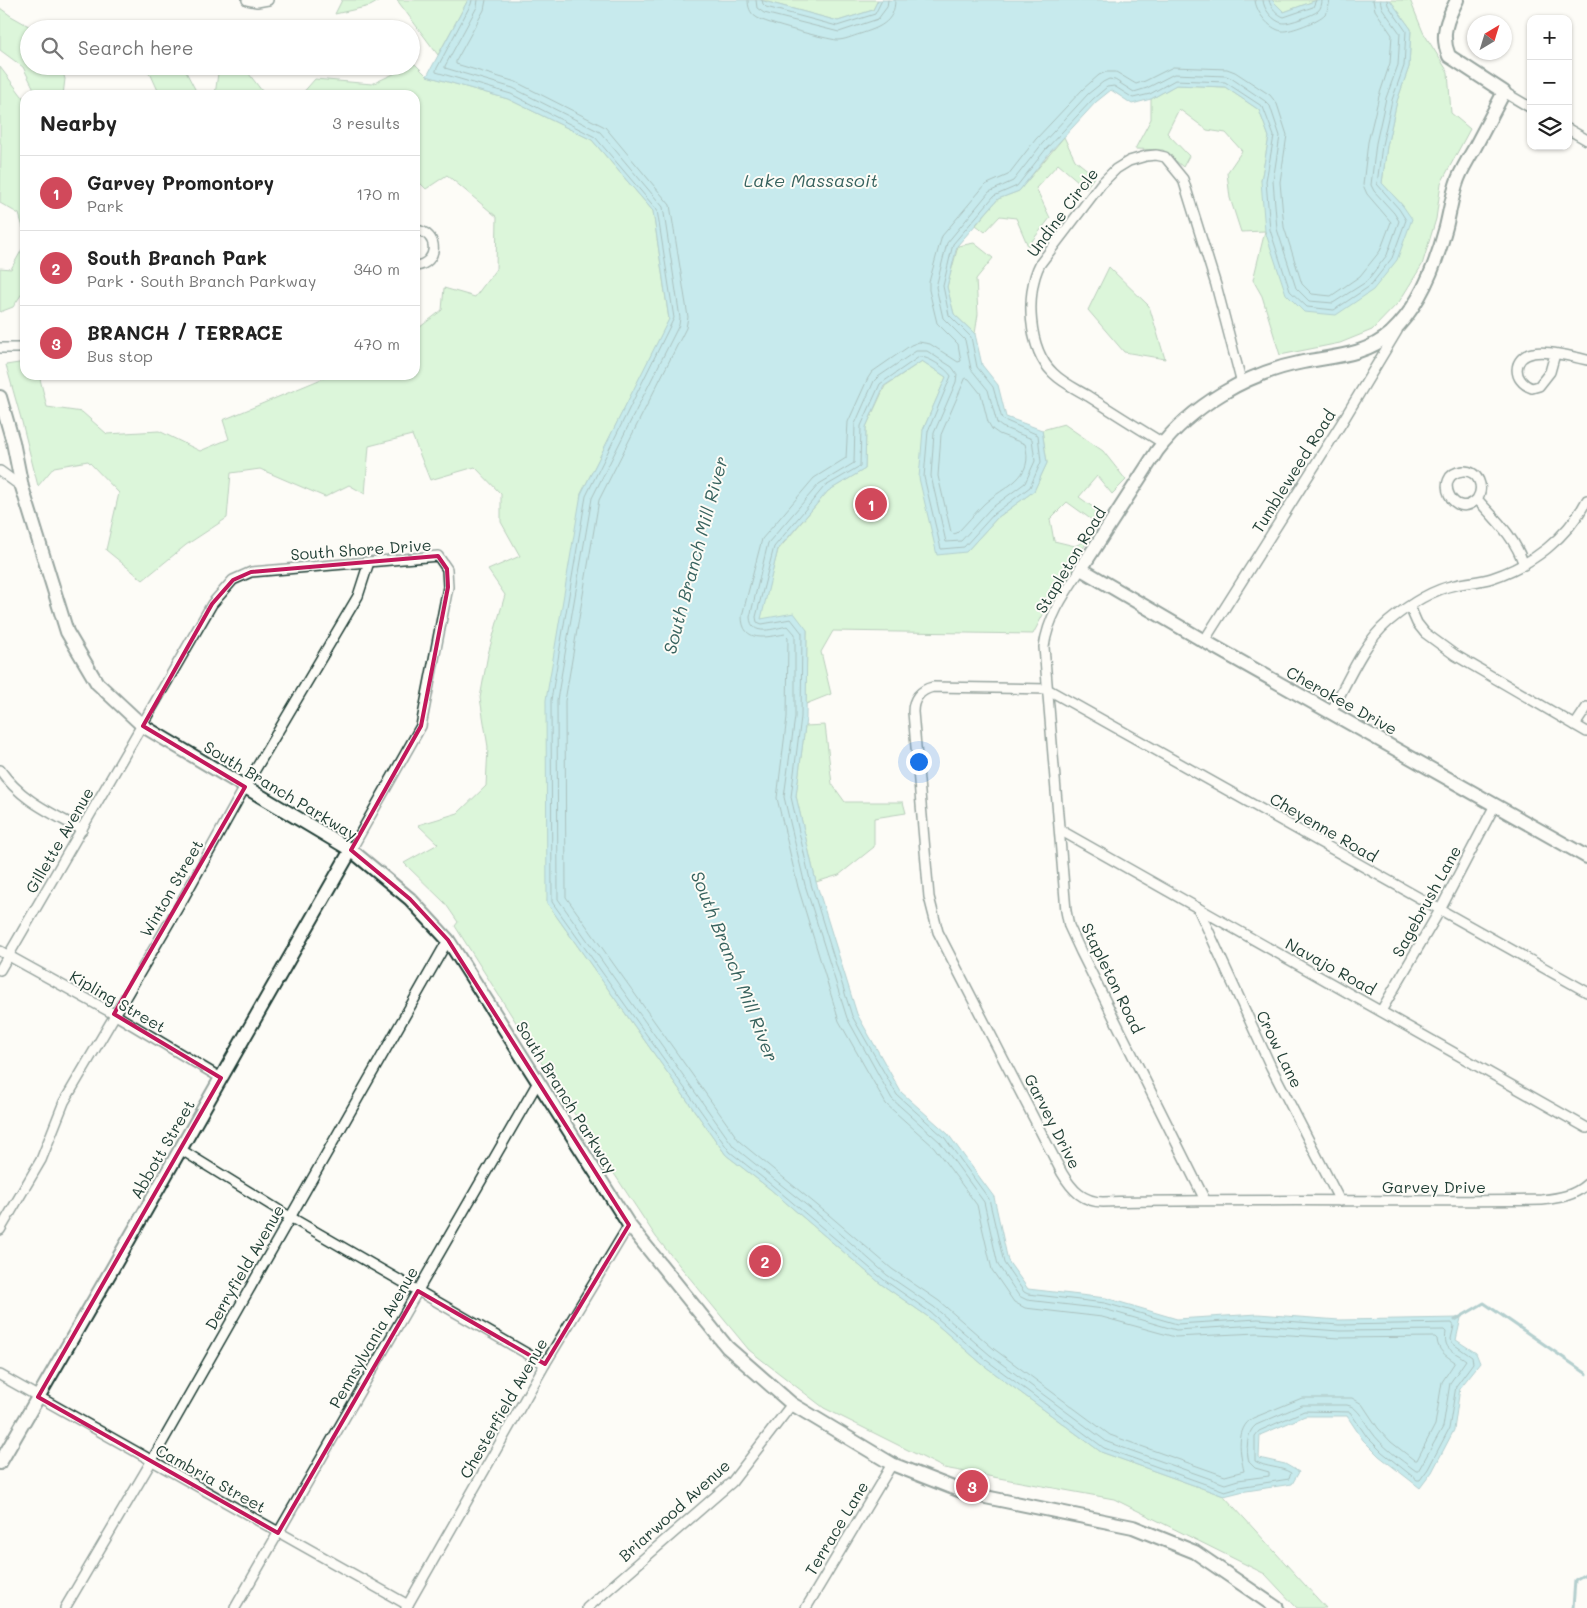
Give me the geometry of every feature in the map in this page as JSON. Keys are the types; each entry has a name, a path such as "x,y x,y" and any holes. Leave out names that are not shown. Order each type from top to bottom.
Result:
{"street":[{"path":"247,0 257,2 268,0"},
{"path":"1457,0 1446,22 1444,33 1447,53 1452,59 1527,106"},
{"name":"Stapleton Road","path":"1205,1200 1069,926 1064,904 1060,830 1046,689 1044,647 1048,629 1057,607 1163,443 1196,412 1242,384 1274,371 1301,363 1345,356 1368,349 1390,334 1406,316 1425,284 1436,260 1453,195 1462,172 1504,92"},
{"path":"1572,132 1587,140"},
{"name":"Undine Circle","path":"1163,443 1052,372 1038,347 1032,326 1031,305 1033,285 1040,264 1101,184 1124,163 1151,155 1162,156 1170,162 1183,179 1216,286 1242,384"},
{"path":"420,231 428,235 434,250 428,261 420,266"},
{"name":"Tumbleweed Road","path":"1204,641 1341,424 1406,316"},
{"path":"0,348 20,348"},
{"path":"1555,354 1550,372 1539,386 1532,388 1520,380 1517,373 1522,359 1527,355 1537,352 1555,354 1587,360"},
{"name":"South Branch Parkway","path":"0,397 3,418 22,488 68,632 97,683 143,726 350,850 410,898 448,940 629,1225 727,1347 792,1404 892,1464 966,1493 1133,1527 1196,1552 1277,1608"},
{"path":"0,471 22,488"},
{"path":"1477,499 1514,539 1524,565"},
{"path":"1331,712 1359,661 1376,635 1387,624 1430,594 1446,588 1485,580 1524,565 1558,540 1578,517 1587,500"},
{"name":"South Shore Drive","path":"143,726 212,604 233,580 251,572 438,556 448,569 448,587 421,726 350,850"},
{"name":"Winton Street","path":"0,1230 41,1160 64,1102 245,787 358,596 369,562"},
{"name":"Cherokee Drive","path":"1081,569 1204,641 1587,857"},
{"path":"1410,607 1417,623 1425,633 1455,655 1587,732"},
{"name":"Garvey Drive","path":"1046,689 933,687 922,692 914,702 913,712 928,886 934,921 1062,1173 1074,1191 1087,1200 1094,1202 1205,1200 1542,1200 1566,1197 1587,1184"},
{"name":"Cheyenne Road","path":"1046,689 1587,992"},
{"path":"1575,725 1587,707"},
{"name":"Gillette Avenue","path":"0,970 143,726"},
{"path":"0,770 14,788 27,799 82,830"},
{"name":"Sagebrush Lane","path":"1381,1011 1440,910 1496,805"},
{"name":"Navajo Road","path":"1060,830 1587,1128"},
{"name":"Abbott Street","path":"0,1462 350,850"},
{"name":"Crow Lane","path":"1198,908 1271,1067 1340,1201"},
{"name":"Derryfield Avenue","path":"65,1608 151,1462 448,940"},
{"name":"Kipling Street","path":"0,951 114,1014 221,1078"},
{"name":"Pennsylvania Avenue","path":"235,1608 538,1082"},
{"path":"180,1149 290,1217 545,1364"},
{"name":"Chesterfield Avenue","path":"407,1607 545,1364 629,1225"},
{"name":"Cambria Street","path":"0,1375 407,1607"},
{"name":"Briarwood Avenue","path":"587,1608 732,1482 792,1404"},
{"name":"Terrace Lane","path":"806,1608 892,1464"}],"highlighted area":[{"path":"438,556 447,569 448,587 421,726 351,850 410,899 448,940 629,1225 545,1364 418,1291 278,1533 38,1397 221,1078 114,1014 245,787 143,726 212,604 233,580 251,572"}],"green space":[{"path":"342,0 381,0 370,6 335,14"},
{"path":"397,0 468,0 438,55 420,31 420,20 412,20"},
{"path":"760,0 878,0 873,10 838,21"},
{"path":"1272,0 1317,0 1284,12"},
{"path":"1390,0 1410,0 1423,32 1448,72 1451,113 1470,129 1441,183 1436,219 1422,265 1399,302 1372,330 1340,343 1280,355 1262,296 1253,280 1265,231 1241,232 1230,198 1227,173 1242,151 1226,133 1207,130 1179,109 1167,133 1189,156 1183,167 1163,150 1135,149 1151,119 1151,99 1176,85 1225,87 1259,110 1269,137 1261,181 1403,206 1382,183 1387,146 1397,101 1409,67 1411,29"},
{"path":"0,8 20,21 20,65 0,50"},
{"path":"0,67 20,93 20,217 19,214 0,203"},
{"path":"420,69 427,76 508,99 592,140 653,211 669,320 581,494 547,903 726,1155 770,1189 881,1284 927,1316 982,1364 1101,1452 1224,1496 1326,1608 1297,1608 1265,1574 1114,1499 944,1468 824,1408 749,1350 656,1237 560,1092 455,926 458,922 445,903 404,863 438,844 418,825 458,813 486,786 488,747 480,698 488,654 505,595 488,570 520,556 501,522 501,494 475,467 430,480 412,435 369,446 365,494 349,485 325,497 260,469 231,473 227,518 186,545 143,580 106,550 119,493 88,461 54,467 38,486 6,365 20,363 20,380 40,380 47,407 82,412 107,434 159,431 200,451 229,439 223,420 319,380 420,380 420,327 442,310 444,288 475,297 496,269 497,217 447,175 426,189 420,183 420,90 305,90 315,79 372,84 391,75 420,75"},
{"path":"27,75 64,75 64,90 34,90"},
{"path":"151,75 188,75 195,90 158,90"},
{"path":"218,75 250,75 261,90 216,90"},
{"path":"1064,137 1075,160 1095,176 1086,188 1058,164 1036,188 1050,218 1028,246 1016,218 1000,216 985,232 976,225 998,199 1019,191"},
{"path":"974,243 993,258 976,279 978,314 975,334 954,314 947,287 958,246"},
{"path":"20,253 20,296 13,307 0,312 0,268 11,269"},
{"path":"1109,267 1149,306 1165,359 1124,352 1088,310"},
{"path":"922,361 946,377 923,430 966,552 997,518 1034,491 1047,463 1042,430 1064,424 1103,451 1126,480 1112,494 1097,476 1079,497 1101,513 1092,520 1067,502 1050,519 1054,541 1075,546 1089,539 1080,553 1085,557 1048,605 1033,634 833,631 821,652 831,694 806,704 807,630 760,619 778,550 828,491 865,469 866,427 885,386"},
{"path":"825,725 832,784 845,802 903,802 906,813 874,818 874,847 839,875 816,882 796,796 805,726"}],"water":[{"name":"Lake Massasoit","path":"468,0 760,0 838,21 873,10 878,0 1272,0 1284,12 1317,0 1390,0 1411,29 1409,67 1397,101 1387,146 1382,183 1412,219 1397,260 1373,290 1336,315 1304,312 1286,294 1265,231 1261,181 1269,137 1259,110 1225,87 1176,85 1151,99 1132,104 1111,90 1096,102 1050,152 1019,191 998,199 957,246 947,287 954,314 975,334 982,365 998,385 1006,417 1042,430 1047,463 1034,491 997,518 966,552 937,555 919,478 923,430 946,377 922,361 884,386 866,427 865,469 828,491 778,549 761,619 794,613 807,630 806,718 796,796 816,882 857,1014 901,1092 948,1134 994,1197 1008,1261 1028,1289 1106,1298 1177,1319 1258,1314 1339,1320 1461,1318 1456,1340 1476,1353 1480,1363 1460,1388 1454,1430 1432,1472 1420,1488 1379,1456 1363,1440 1347,1416 1305,1416 1260,1435 1259,1458 1285,1464 1299,1472 1292,1484 1224,1496 1101,1452 982,1364 927,1316 881,1284 770,1189 726,1155 547,903 546,700 581,494 669,319 653,211 592,140 508,99 427,76"}],"waterway":[{"name":"South Branch Mill River","path":"1455,1320 1484,1303 1587,1374"},
{"name":"South Branch Mill River","path":"1573,1608 1575,1580 1587,1573"}],"place":[{"name":"Garvey Promontory","path":"871,504"},
{"name":"South Branch Park","path":"765,1261"},
{"name":"BRANCH / TERRACE","path":"972,1486"}]}
